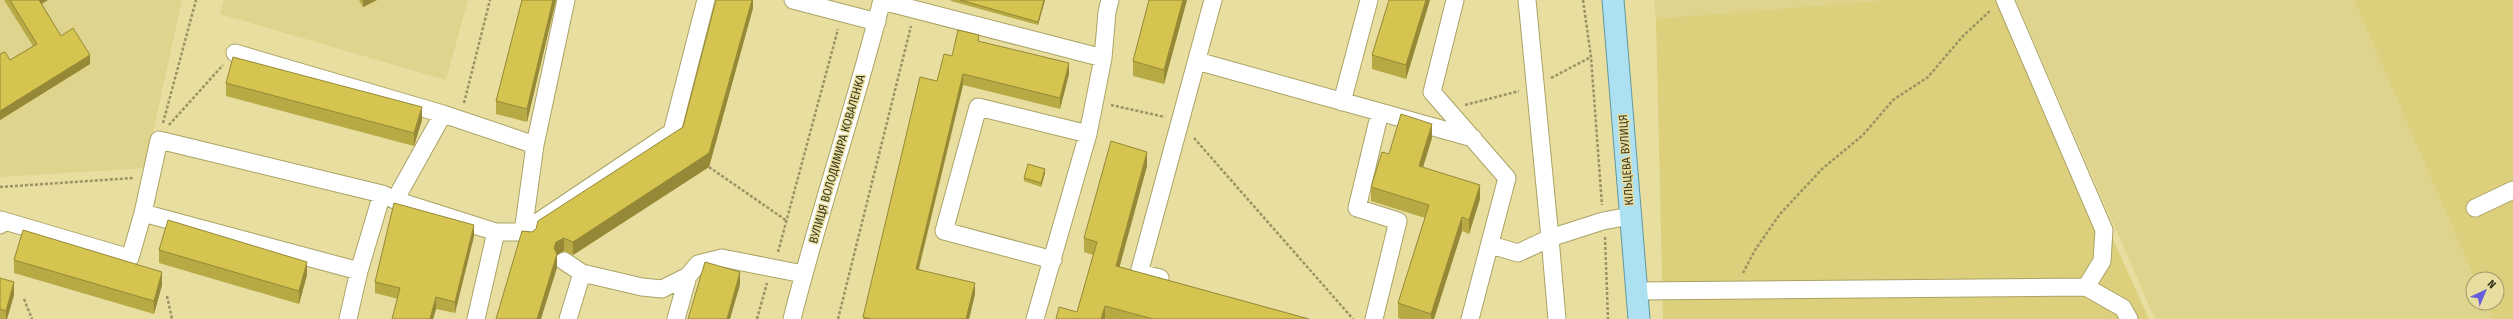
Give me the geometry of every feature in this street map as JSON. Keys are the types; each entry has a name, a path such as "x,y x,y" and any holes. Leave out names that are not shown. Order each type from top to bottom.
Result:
{"main road":[{"name":"КІЛЬЦЕВА ВУЛИЦЯ","path":"1613,0 1639,319"}],"street":[{"path":"527,235 536,145 566,0"},
{"path":"0,225 2,220 130,258 143,213 160,137 389,197 496,232 527,235 672,132 706,0"},
{"path":"793,0 877,22"},
{"path":"882,0 1102,58"},
{"name":"ВУЛИЦЯ ВОЛОДИМИРА КОВАЛЕНКА","path":"792,319 882,0"},
{"path":"1035,319 1088,134 1102,58 1107,12 1110,0"},
{"path":"1176,283 1139,273 1179,120 1213,0"},
{"path":"1342,102 1369,0"},
{"path":"1454,0 1432,92 1507,178 1491,245 1470,319"},
{"path":"1527,0 1557,319"},
{"path":"2000,3 2104,230 2102,261 2086,287"},
{"path":"235,53 460,119 536,145"},
{"path":"1196,61 1473,138"},
{"path":"1053,260 944,231 978,107 1088,134"},
{"path":"1374,319 1398,221 1357,208 1380,112"},
{"path":"348,319 359,271 389,197 443,114"},
{"path":"2475,208 2513,190"},
{"path":"143,213 359,271"},
{"path":"1491,245 1518,253 1550,238 1603,221 1630,216"},
{"path":"476,319 496,232"},
{"path":"676,319 688,276 698,264 722,258 804,274"},
{"path":"564,261 582,273 642,287 662,288 688,276"},
{"path":"568,319 582,273"},
{"path":"1637,291 2086,287 2123,308 2129,319"}],"path":[{"path":"160,137 196,0"},
{"path":"460,119 490,0"},
{"path":"1583,0 1592,57 1606,250 1608,319"},
{"path":"1733,290 1755,250 1780,214 1822,169 1863,135 1892,100 1928,78 1963,36 2000,3"},
{"path":"838,319 915,8"},
{"path":"757,319 787,222 842,13"},
{"path":"160,137 235,53"},
{"path":"1094,101 1179,120 1353,319"},
{"path":"709,167 787,222"},
{"path":"0,187 151,177"},
{"path":"167,296 172,319"},
{"path":"24,299 32,319"}],"shaded area":[{"path":"0,0 182,0 145,168 0,177"},
{"path":"224,0 468,0 446,80 220,14"},
{"path":"1654,0 1974,0 1656,19"},
{"path":"1891,0 2005,0 2149,319 1663,319 1656,19"},
{"path":"2016,0 2354,0 2472,271 2465,271 2465,311 2490,311 2493,319 2155,319"},
{"path":"2354,0 2513,0 2513,319 2493,319 2490,311 2505,311 2505,271 2472,271"}],"building":[{"path":"10,0 39,0 61,36 73,28 90,55 0,111 0,54 5,52 10,60 37,44"},
{"path":"522,0 553,0 527,109 496,101"},
{"path":"716,0 752,0 709,153 573,242 564,238 556,242 554,248 557,254 537,319 496,319 522,231 532,232 536,229 538,221 683,127"},
{"path":"960,0 1044,0 1038,22"},
{"path":"1149,0 1183,0 1164,70 1133,61"},
{"path":"1389,0 1426,0 1406,65 1372,55"},
{"path":"958,30 979,35 978,41 1069,63 1060,98 963,74 916,269 975,283 966,319 871,319 863,317 920,77 937,81 944,54 952,56"},
{"path":"233,57 422,107 414,133 226,83"},
{"path":"1401,114 1432,124 1419,166 1480,185 1469,220 1462,217 1431,314 1398,303 1429,205 1371,187 1382,152 1389,154"},
{"path":"1111,141 1147,152 1116,266 1309,319 1153,319 1105,306 1101,319 1056,319 1059,307 1077,312 1097,242 1084,238"},
{"path":"1028,164 1045,169 1041,183 1024,178"},
{"path":"394,203 474,225 455,302 436,297 430,319 392,319 400,288 375,282"},
{"path":"168,220 307,262 299,291 159,250"},
{"path":"23,230 162,272 154,301 14,260"},
{"path":"705,262 740,272 727,319 688,319"},
{"path":"0,278 14,282 6,311 0,309"}]}
